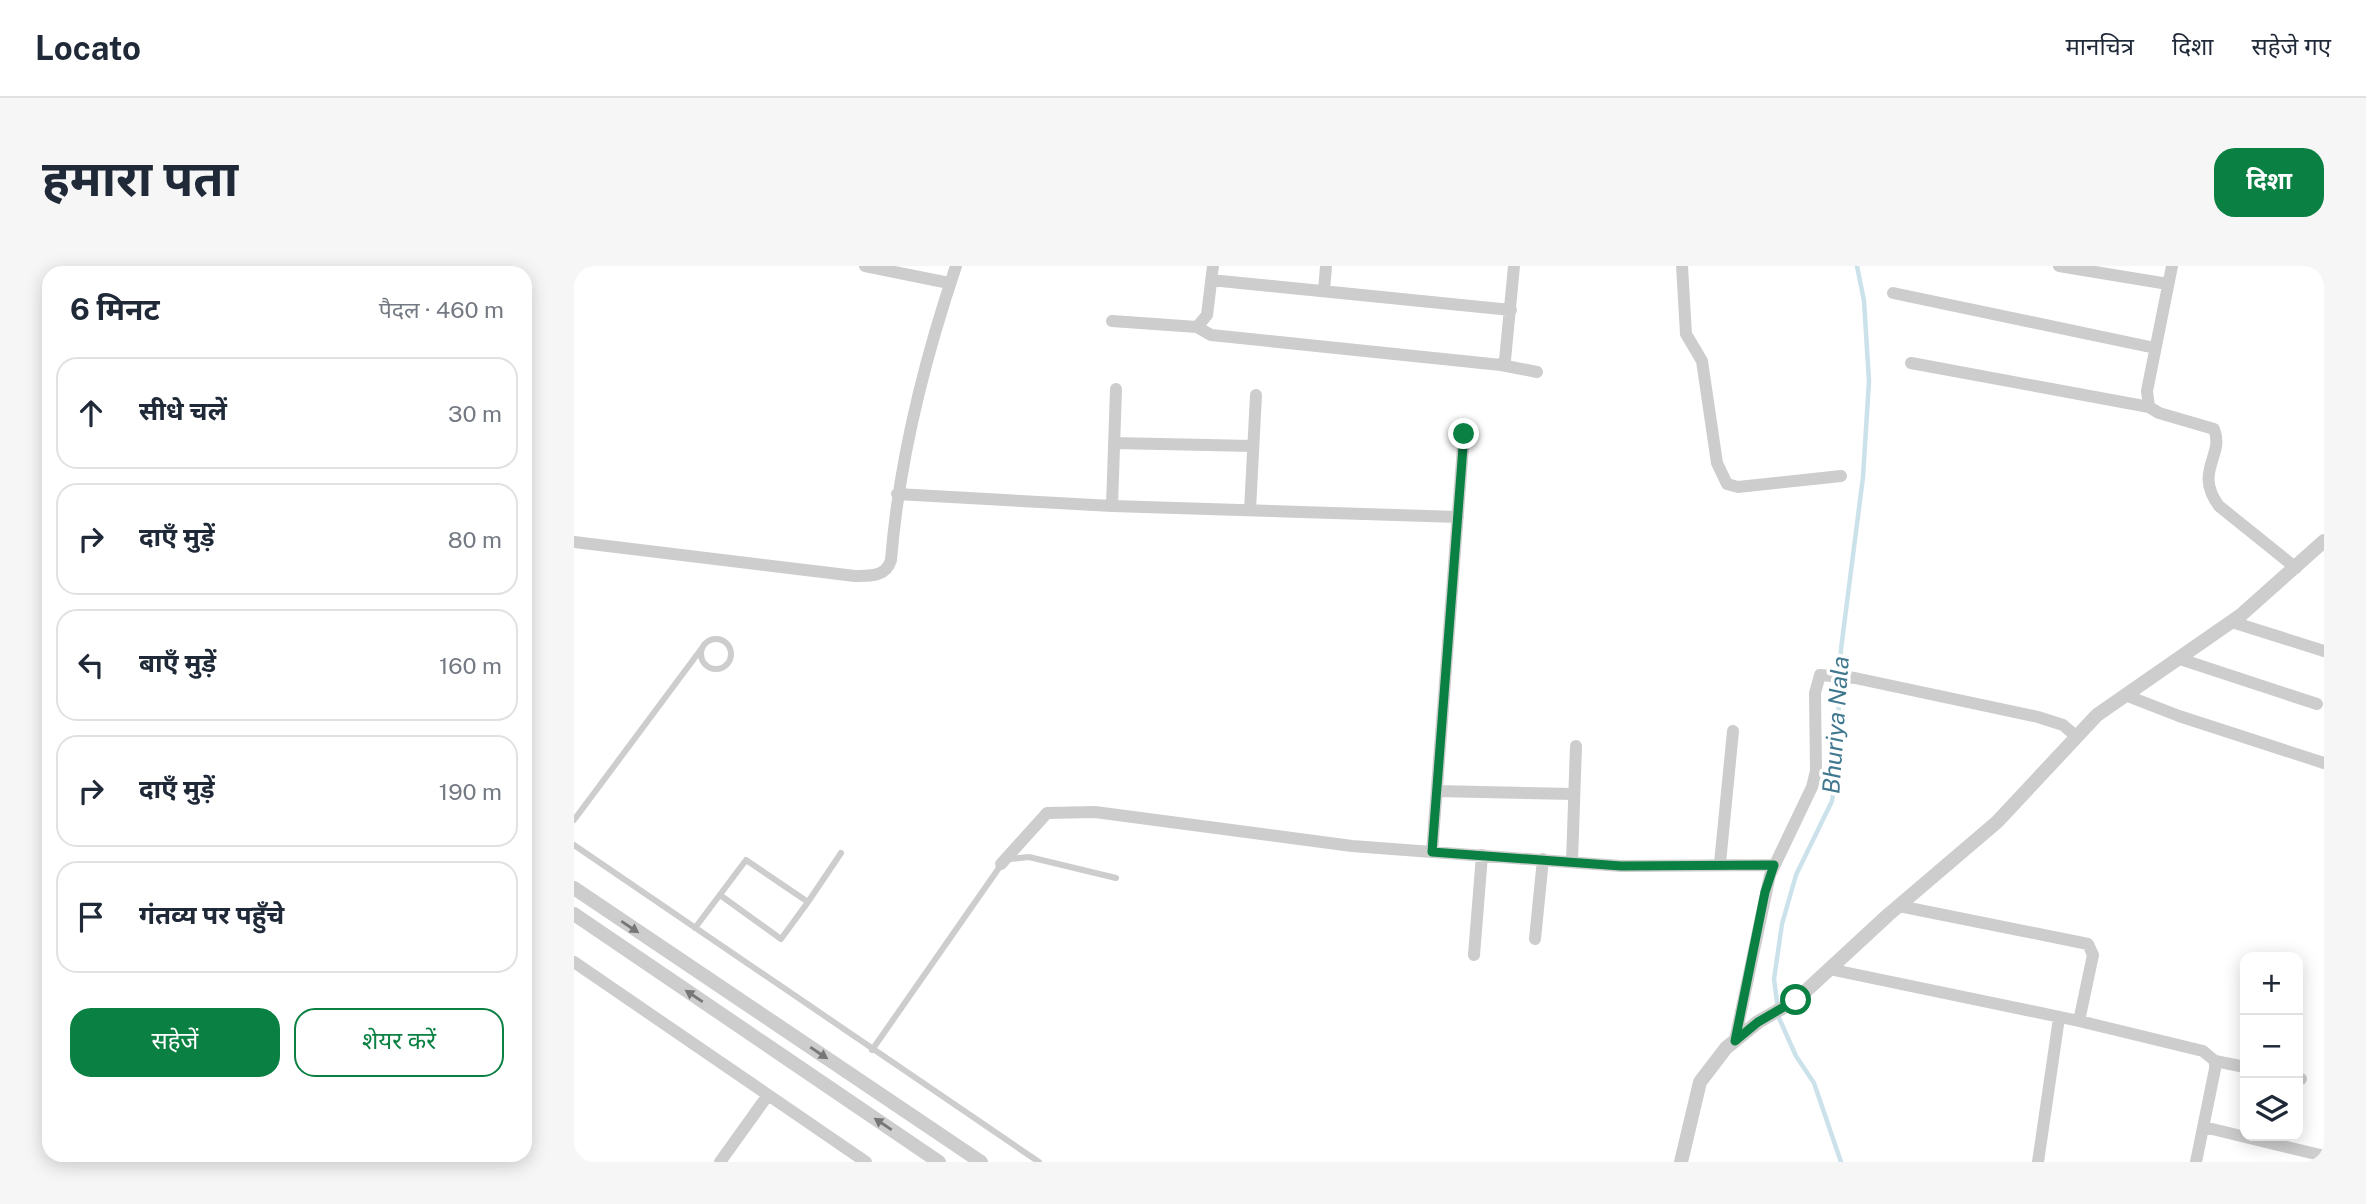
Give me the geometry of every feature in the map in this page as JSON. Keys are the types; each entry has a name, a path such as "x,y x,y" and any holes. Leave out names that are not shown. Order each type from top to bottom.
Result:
{"street":[{"path":"865,266 949,283"},
{"path":"574,542 767,567 872,576 889,568 897,494 918,398 956,266"},
{"path":"1197,327 1207,315 1213,266"},
{"path":"1324,291 1326,266"},
{"path":"1501,365 1506,360 1514,266"},
{"path":"1682,266 1686,334 1702,361 1717,463 1727,484 1738,487 1841,475"},
{"path":"2059,266 2168,284"},
{"path":"2149,407 2147,391 2172,266"},
{"path":"1211,280 1511,310"},
{"path":"1893,293 2155,348"},
{"path":"1112,321 1197,327 1211,335 1501,365 1536,372"},
{"path":"1911,363 2149,407 2159,413 2214,429 2216,439 2208,474 2213,497 2219,506 2296,568"},
{"path":"1112,506 1116,389"},
{"path":"1250,510 1256,395"},
{"path":"1432,852 1464,434"},
{"path":"1114,443 1254,446"},
{"path":"897,494 1112,506 1458,517"},
{"path":"1681,1162 1700,1082 1711,1064 1758,1022 1785,1007 1829,970 1997,822 2098,715 2232,622 2324,541"},
{"path":"2232,622 2324,651"},
{"path":"2180,659 2317,704"},
{"path":"1735,1041 1765,892 1774,865 1816,771 1816,680 1823,674 1855,678 2038,717 2063,725 2077,737"},
{"path":"2125,695 2179,716 2324,763"},
{"path":"1720,863 1733,731"},
{"path":"1572,861 1576,746"},
{"path":"1437,791 1574,794"},
{"path":"1001,864 1048,813 1095,812 1352,846 1651,867 1720,863 1774,865"},
{"path":"1474,955 1482,855"},
{"path":"1535,939 1543,859"},
{"path":"574,888 981,1162"},
{"path":"1899,906 2088,944 2093,954 2079,1021"},
{"path":"574,914 939,1162"},
{"path":"574,962 866,1162"},
{"path":"1829,970 2079,1021 2203,1051 2215,1061 2240,1066"},
{"path":"2038,1162 2059,1018"},
{"path":"2196,1162 2215,1061"},
{"path":"720,1162 768,1095"},
{"path":"2204,1127 2324,1156"}],"lane":[{"path":"574,820 702,648 709,641 724,641 731,649 731,659 721,669 711,669 702,658 702,648"},
{"path":"574,845 1039,1162"},
{"path":"720,895 781,939 841,853"},
{"path":"872,1050 1001,864 1016,857 1029,857 1116,878"},
{"path":"695,928 746,860 808,902"}],"waterway":[{"name":"Bhuriya Nala","path":"1841,1162 1814,1083 1796,1056 1779,1018 1774,979 1782,924 1796,875 1832,801 1836,775 1841,649 1863,477 1869,381 1864,301 1857,266"}],"route":[{"path":"1464,434 1432,852 1621,866 1671,867 1720,863 1774,865 1765,892 1735,1041 1758,1022 1796,1000"}]}
